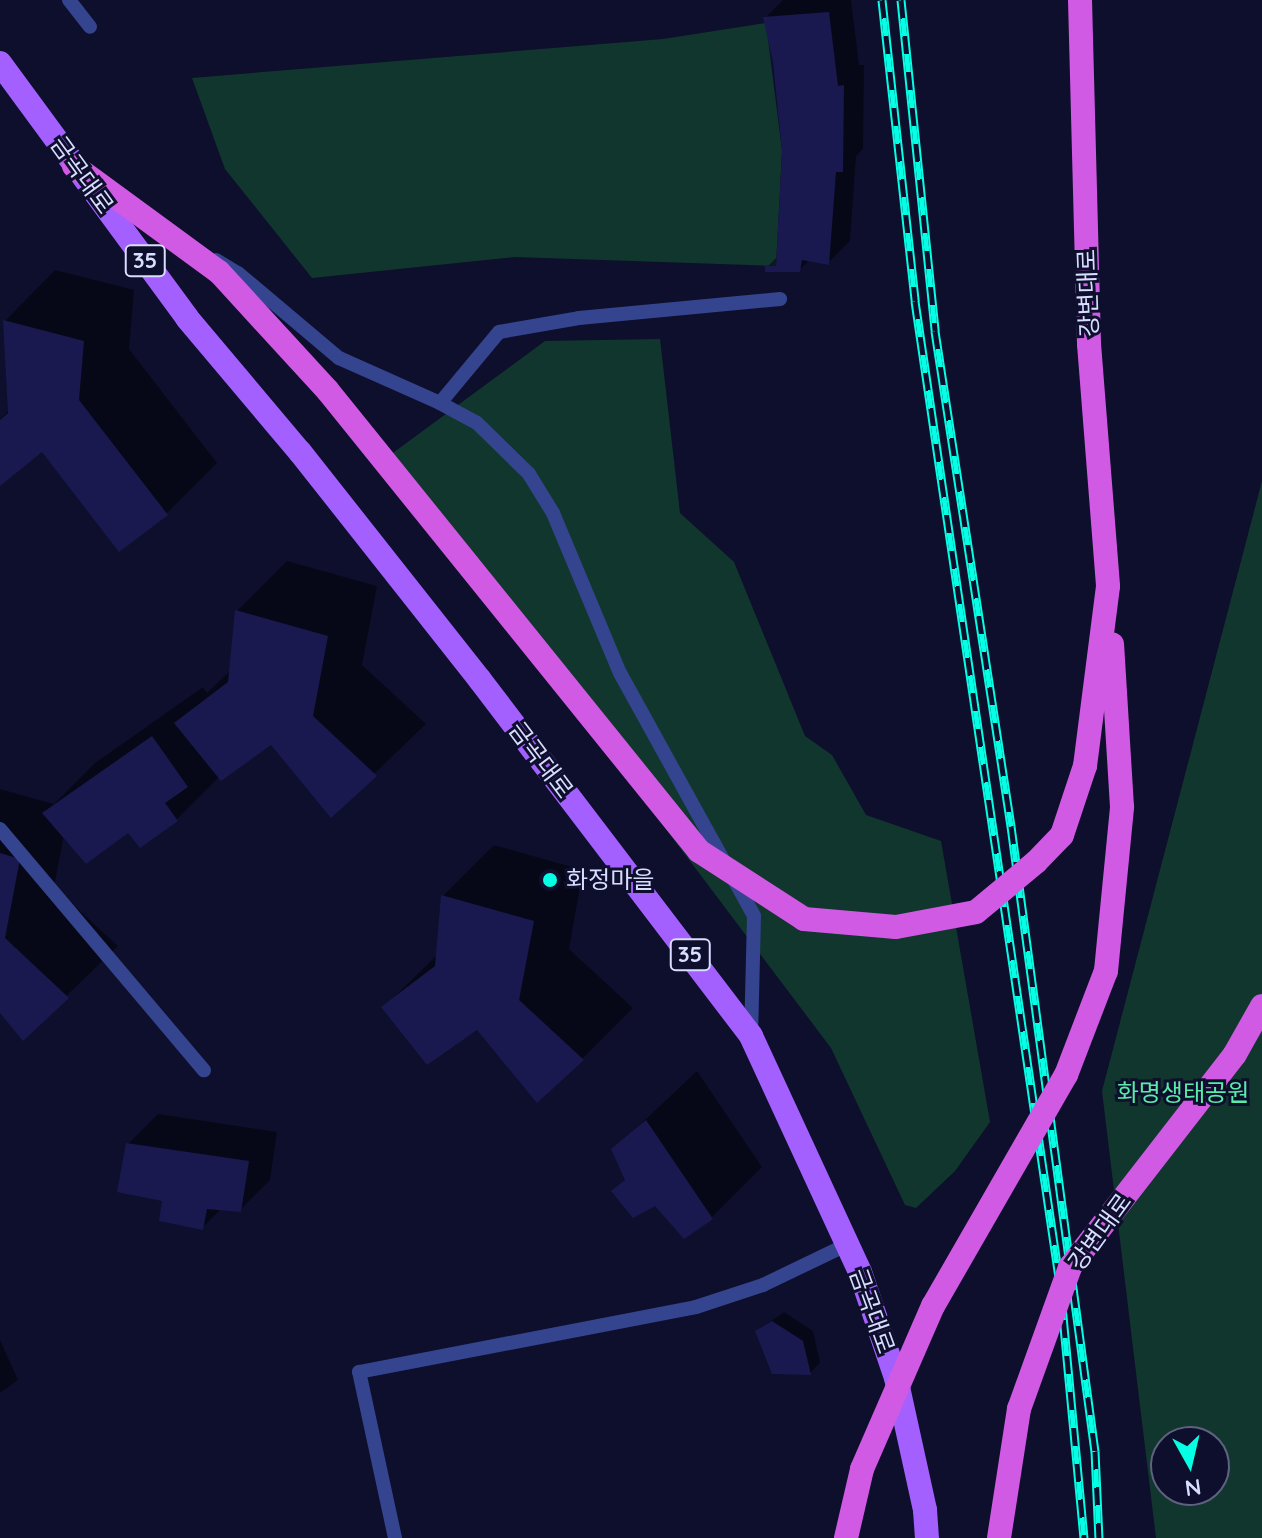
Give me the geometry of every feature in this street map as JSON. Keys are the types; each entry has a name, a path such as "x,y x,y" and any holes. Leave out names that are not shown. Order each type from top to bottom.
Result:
{"highway":[{"name":"강변대로","path":"1080,0 1089,344 1108,586"},
{"path":"74,166 219,272 328,391 699,851 804,919 896,927 976,912 1036,862 1062,835 1085,766 1108,586"},
{"path":"846,1538 862,1469 933,1306 1066,1075 1106,971 1122,807 1108,586"},
{"name":"강변대로","path":"999,1538 1019,1409 1070,1267 1235,1054 1262,1006"}],"main road":[{"name":"금곡대로","path":"0,63 187,318 300,452 480,680 751,1036 860,1272 896,1378 925,1510 927,1538"}],"lane":[{"path":"69,0 90,27"},
{"path":"162,231 238,273 339,358 477,423 529,474 553,513 620,673 754,916 751,1036"},
{"path":"440,403 499,332 579,318 780,299"},
{"path":"0,829 204,1070"},
{"path":"395,1538 359,1372 696,1307 763,1285 846,1245"}],"green space":[{"path":"766,23 782,151 776,266 515,257 312,278 225,169 192,78 663,39"},
{"path":"660,339 680,513 734,562 805,736 832,755 866,815 941,841 990,1122 955,1171 916,1208 905,1205 831,1048 386,458 545,341"},
{"name":"화명생태공원","path":"1262,481 1262,1538 1156,1538 1152,1506 1230,1506 1230,1426 1150,1426 1150,1488 1102,1091"}],"building":[{"path":"829,12 838,86 844,85 843,172 836,172 829,265 802,260 800,272 765,272 765,266 776,266 782,151 773,62 763,17"},
{"path":"3,320 84,341 79,400 168,515 119,552 42,452 0,486 0,420 8,413"},
{"path":"235,610 328,636 313,716 377,776 331,818 271,745 221,781 174,723 228,682"},
{"path":"152,736 188,787 165,803 178,821 140,848 128,833 86,864 42,813"},
{"path":"0,853 20,859 5,938 69,998 23,1041 0,1013"},
{"path":"441,895 534,921 519,1000 584,1060 537,1103 477,1030 427,1065 381,1007 435,966"},
{"path":"646,1120 713,1219 684,1239 655,1206 633,1218 611,1191 625,1180 611,1149"},
{"path":"126,1143 249,1161 241,1212 207,1209 203,1230 159,1221 162,1201 117,1192"},
{"path":"772,1321 803,1341 811,1375 772,1374 755,1331"}],"railway":[{"path":"882,0 915,301 1060,1284 1084,1538"},
{"path":"901,0 935,331 1011,826 1095,1451 1099,1538"}],"place":[{"name":"화정마을","path":"550,880"}]}
